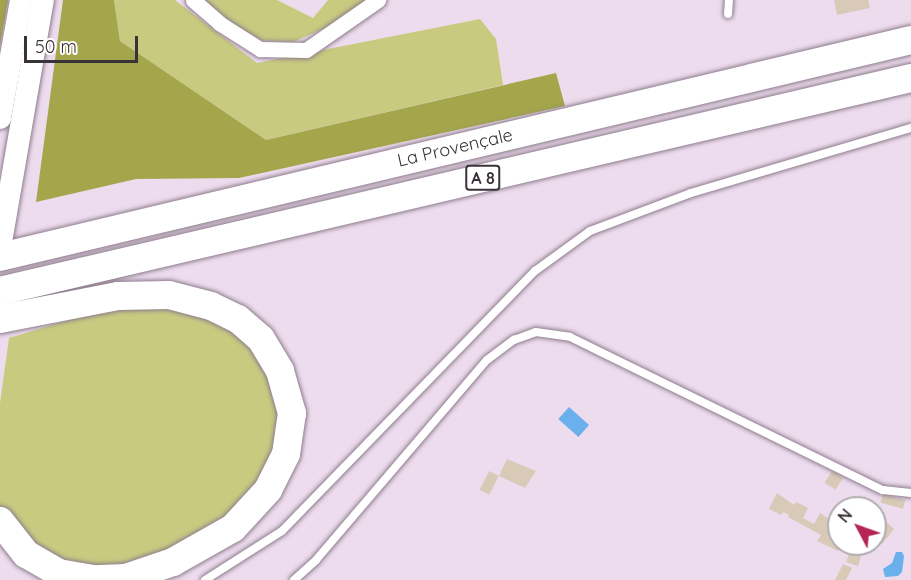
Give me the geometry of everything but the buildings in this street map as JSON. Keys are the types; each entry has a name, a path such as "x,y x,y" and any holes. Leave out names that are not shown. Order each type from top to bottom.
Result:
{"highway":[{"name":"La Provençale","path":"0,257 911,40"},
{"name":"La Provençale","path":"0,291 911,78"},
{"path":"0,320 118,296 169,295 211,306 238,319 261,339 280,370 292,413 286,454 268,490 233,528 173,562 126,578 93,579 59,573 26,554 0,521"}],"main road":[{"path":"0,118 21,0"},
{"path":"0,248 43,0"}],"street":[{"path":"192,0 219,23 260,49 306,50 378,0"}],"lane":[{"path":"728,14 729,0"},
{"path":"205,580 282,531 535,271 590,231 691,193 911,128"},
{"path":"294,580 315,560 487,360 514,340 536,332 554,332 570,337 883,490 911,493"}],"green space":[{"path":"114,0 175,0 257,63 480,19 496,39 503,85 266,140 120,41"},
{"path":"200,0 277,0 313,18 328,0 366,0 330,26 293,42 256,40 218,16"},
{"path":"150,306 196,313 231,330 259,355 277,393 279,427 272,463 251,498 219,525 126,570 62,567 10,527 0,506 0,403 9,338 99,311"}],"shaded area":[{"path":"0,0 8,0 0,46"},
{"path":"63,0 114,0 120,41 266,140 556,73 565,106 239,178 136,179 36,202"}],"water":[{"path":"569,407 589,425 578,437 558,419"},
{"path":"896,552 902,552 904,556 902,572 898,576 885,577 883,569 892,563"}]}
